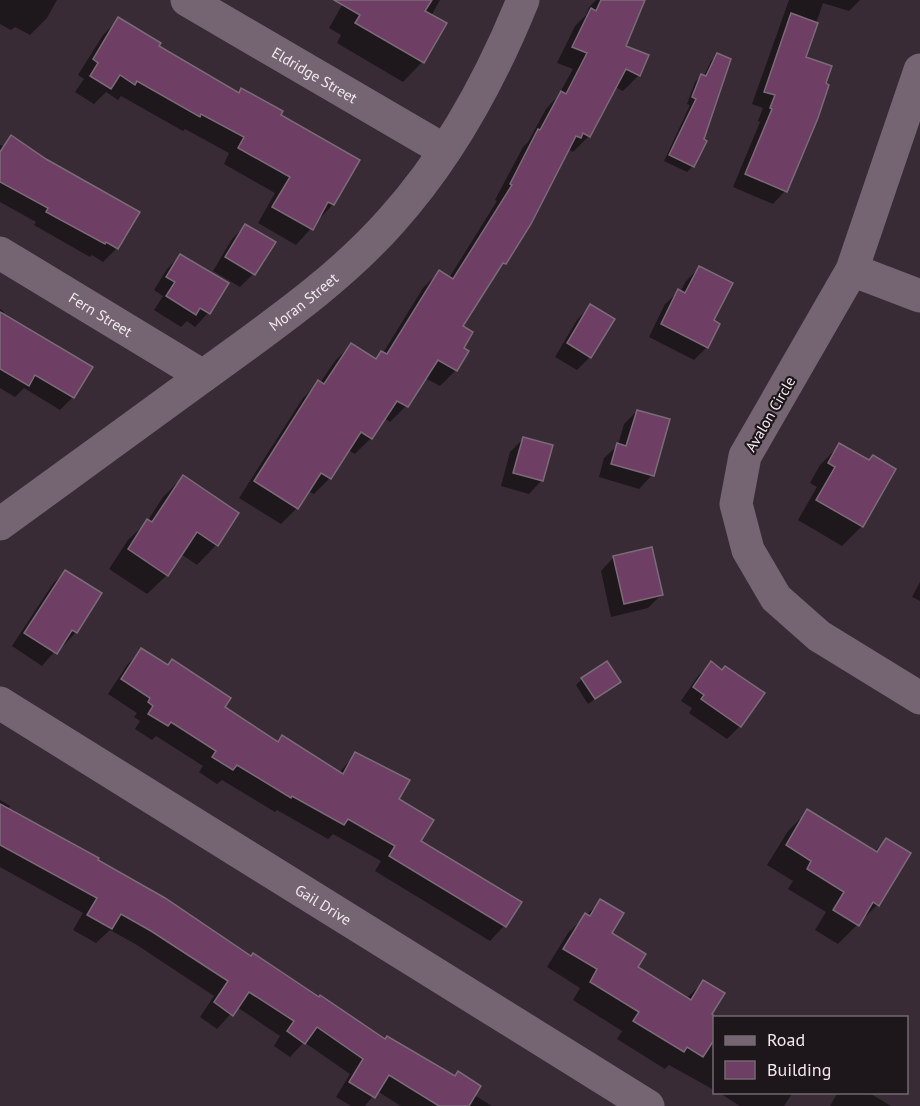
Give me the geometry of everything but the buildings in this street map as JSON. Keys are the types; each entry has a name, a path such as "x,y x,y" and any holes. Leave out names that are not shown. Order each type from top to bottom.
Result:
{"street":[{"name":"Eldridge Street","path":"187,0 444,150"},
{"name":"Moran Street","path":"0,524 261,334 347,266 392,220 422,184 463,123 487,78 523,0"},
{"name":"Avalon Circle","path":"920,70 852,270 745,456 736,504 748,550 776,598 819,636 920,698"},
{"name":"Fern Street","path":"0,253 203,376"},
{"path":"852,270 920,296"},
{"name":"Gail Drive","path":"0,703 648,1106"}]}
